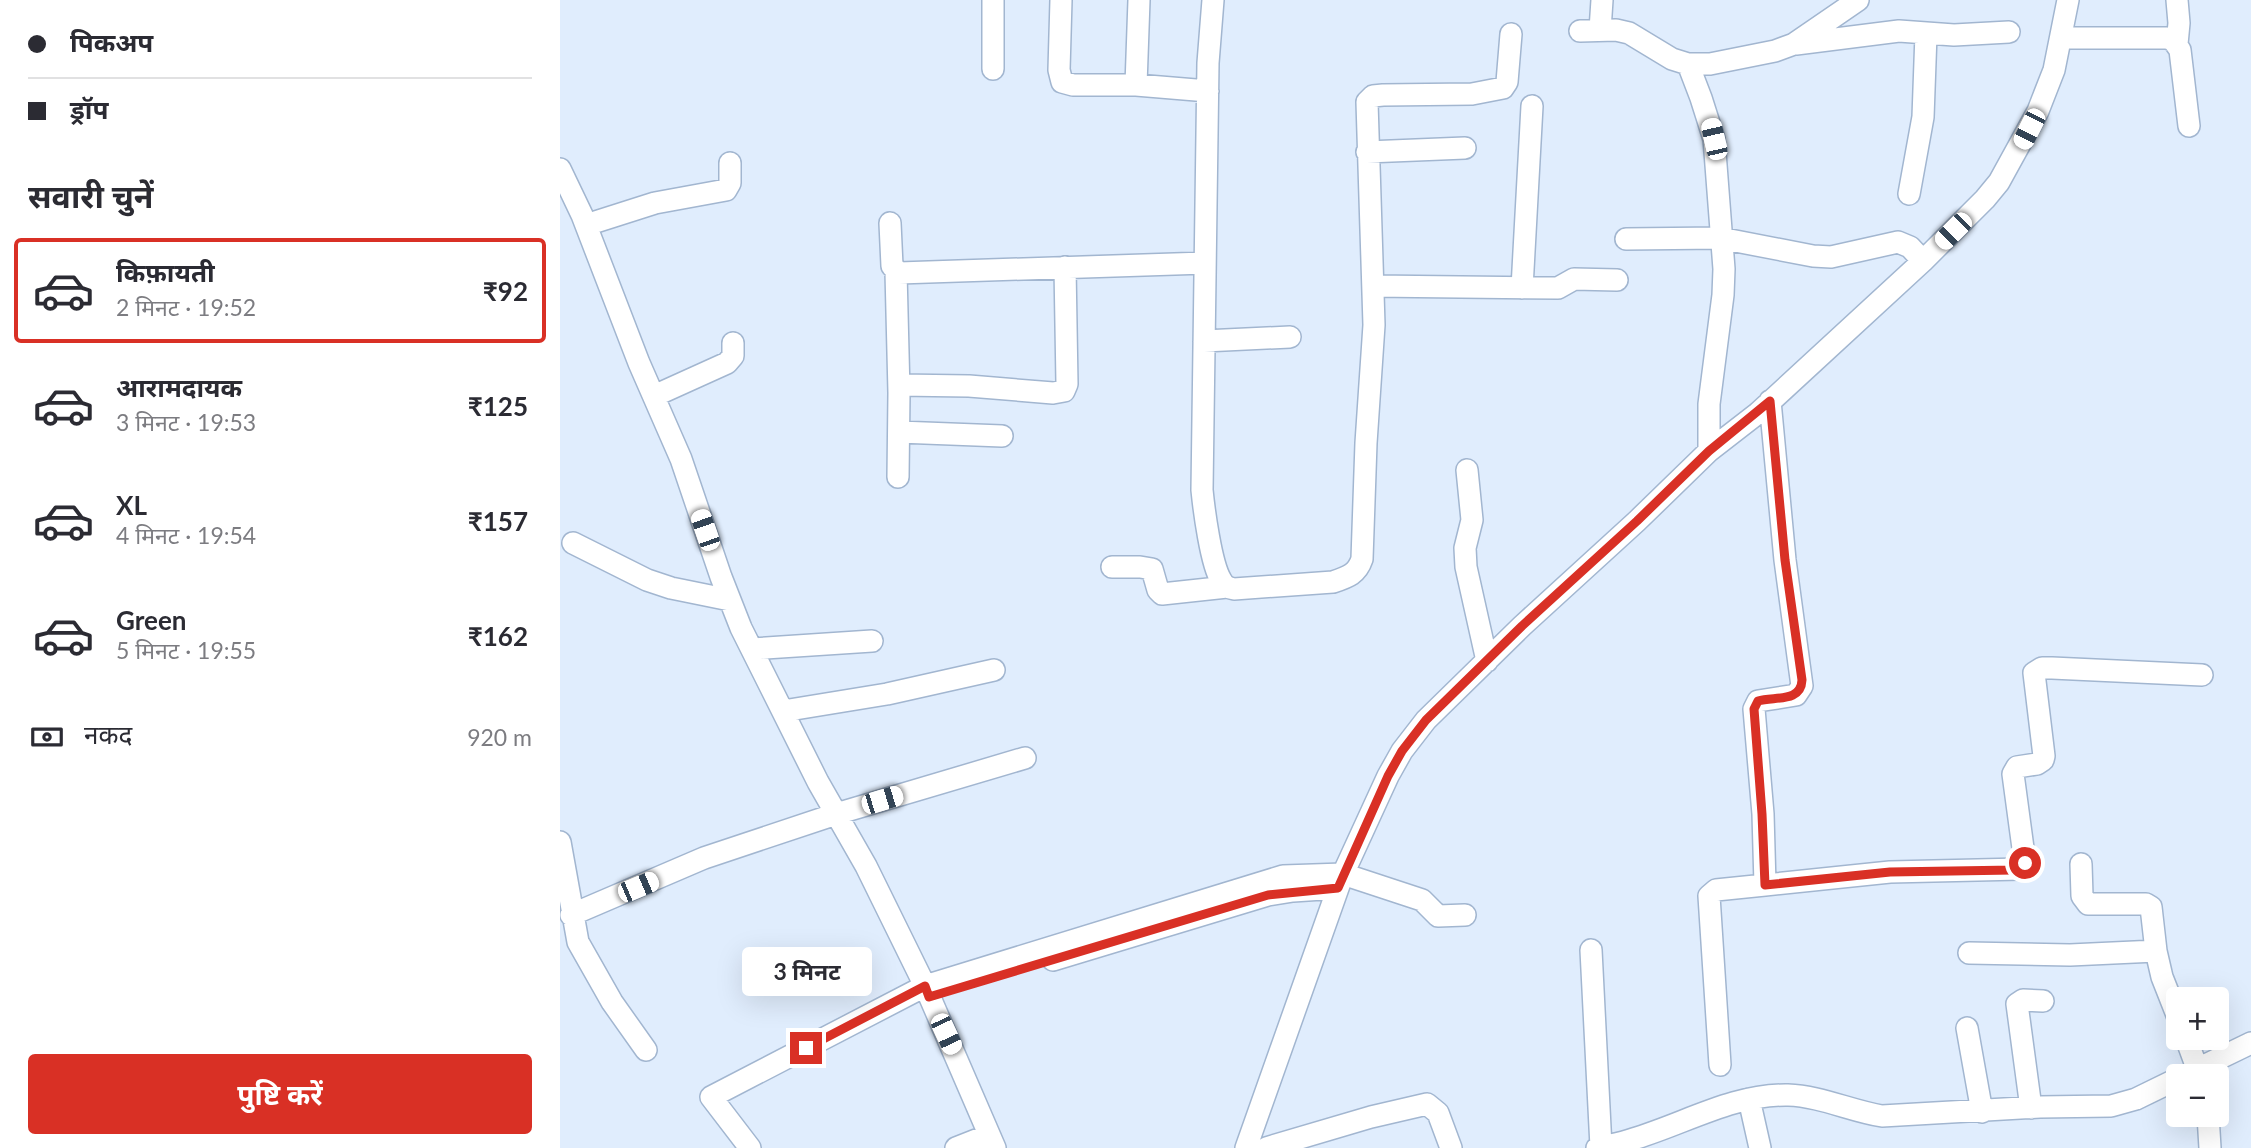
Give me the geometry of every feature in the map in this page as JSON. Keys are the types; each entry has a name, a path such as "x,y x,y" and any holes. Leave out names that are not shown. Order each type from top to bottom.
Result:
{"street":[{"path":"993,0 993,69"},
{"path":"1061,0 1059,70 1062,82 1073,85 1136,85 1208,90"},
{"path":"1136,85 1139,0"},
{"path":"1213,0 1208,90 1204,511 1217,571 1227,587"},
{"path":"1602,0 1590,30 1629,33 1672,59 1688,64 1710,65 1794,44 1899,31 1954,36 2009,32"},
{"path":"1794,44 1858,0"},
{"path":"1247,1148 1340,881 1402,751 1426,720 1486,661 1709,451 1770,401 1923,261 1999,182 2038,111 2054,70 2068,0"},
{"path":"2177,0 2178,44 2189,126"},
{"path":"1112,567 1152,569 1158,590 1162,594 1227,587 1234,589 1333,582 1349,577 1358,570 1362,559 1374,325 1366,110 1369,98 1383,95 1472,94 1503,88 1507,82 1510,34"},
{"path":"1909,194 1923,117 1926,34"},
{"path":"2062,37 2166,38 2178,44"},
{"path":"1688,64 1714,139 1724,269 1709,404 1709,451"},
{"path":"1522,288 1532,106"},
{"path":"1367,152 1465,148"},
{"path":"586,225 655,203 726,190 730,183 730,163"},
{"path":"560,169 586,225 681,459 730,600 783,711 866,866 927,992 992,1141 956,1148"},
{"path":"890,223 892,266 896,272 898,477"},
{"path":"1626,239 1720,238 1831,257 1898,242 1910,247 1923,261"},
{"path":"896,272 1205,263"},
{"path":"899,386 969,386 1053,393 1064,391 1067,384 1065,267"},
{"path":"1373,286 1522,288 1561,287 1574,279 1616,280"},
{"path":"1204,341 1290,337"},
{"path":"654,397 727,363 733,356 733,343"},
{"path":"1765,885 1754,709 1758,701 1796,695 1800,691 1802,680 1785,560 1770,401"},
{"path":"899,432 1002,436"},
{"path":"1467,470 1472,520 1465,548 1466,567 1486,661"},
{"path":"573,543 648,580 671,588 730,600"},
{"path":"752,649 872,641"},
{"path":"1720,1065 1709,896 1716,890 1890,872 2021,869 2025,863 2013,774 2017,767 2040,763 2044,756 2034,673 2042,668 2052,668 2202,675"},
{"path":"783,711 887,694 994,670"},
{"path":"571,915 704,858 836,814 1025,758"},
{"path":"560,842 571,915 578,942 612,1002 646,1050"},
{"path":"2081,864 2082,896 2088,904 2149,905 2156,951 2168,987"},
{"path":"750,1148 712,1097 927,992 1130,930 1283,876 1340,881 1422,900 1438,916 1465,915"},
{"path":"1591,950 1599,1147 1653,1140 1712,1110 1749,1099 1786,1095 1804,1097 1882,1116 2111,1106 2123,1104 2166,1085"},
{"path":"1969,953 2070,955 2156,951"},
{"path":"2031,1108 2017,1004 2022,1000 2043,1001"},
{"path":"1967,1028 1982,1112"},
{"path":"2212,1064 2251,1044"},
{"path":"1749,1099 1760,1148"},
{"path":"1266,1148 1323,1140 1370,1116 1427,1104 1437,1112 1451,1148"},
{"path":"2209,1127 2210,1148"}],"route":[{"path":"806,1048 925,986 929,997 1268,895 1338,888 1388,776 1402,751 1426,720 1709,451 1770,401 1785,560 1802,686 1796,695 1758,701 1754,709 1765,885 1890,872 2014,870 2023,868 2025,863"}]}
